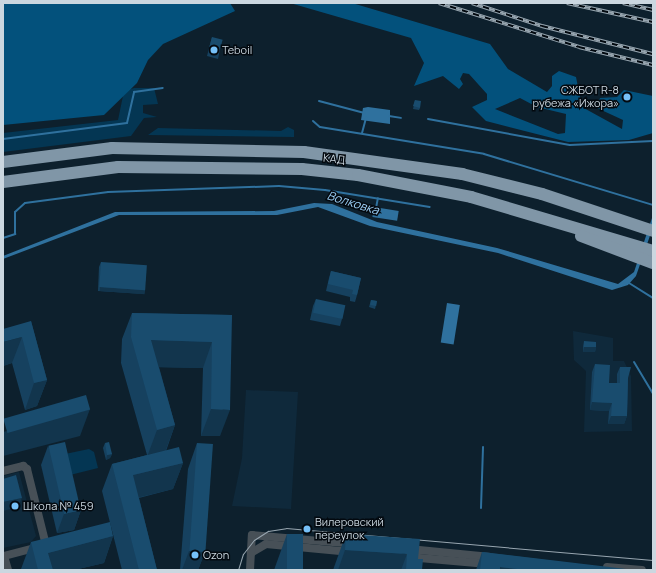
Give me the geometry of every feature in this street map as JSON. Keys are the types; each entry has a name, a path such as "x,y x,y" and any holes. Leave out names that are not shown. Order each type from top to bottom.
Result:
{"highway":[{"name":"КАД","path":"3,162 112,148 304,152 462,174 542,194 653,231"},
{"name":"КАД","path":"3,182 118,167 302,169 414,185 561,222 575,234 626,248 652,259"}],"street":[{"path":"3,471 23,466 27,469 46,545 4,556 8,570"},
{"path":"250,570 252,535 364,549 266,544 251,553"},
{"path":"397,548 501,562 401,556"},
{"path":"600,566 642,570"}],"shaded area":[{"path":"3,3 230,3 235,11 163,44 148,60 137,83 104,115 3,125"},
{"path":"290,3 352,3 490,44 508,69 547,92 552,86 552,76 559,71 576,77 582,107 622,129 623,120 597,108 600,98 617,97 624,90 653,96 653,133 629,140 568,142 486,121 472,107 487,100 487,94 469,74 463,73 460,79 463,84 459,89 443,76 414,86 424,63 411,38","holes":["520,98 537,107 566,114 565,133 558,134 495,109"]},
{"path":"134,88 154,88 158,104 143,105 143,113 157,117 144,118 131,136 3,152 3,133 118,120 124,91"},
{"path":"368,107 390,110 390,124 361,120 363,108"},
{"path":"288,127 294,130 294,137 148,135 158,128 281,131"},
{"path":"314,203 332,204 377,222 497,248 618,284 634,272 653,215 653,227 636,276 628,285 612,290 498,253 370,226 318,207 277,215 119,215 3,259 3,256 115,212 274,211"},
{"path":"374,207 399,211 397,221 372,217"},
{"path":"447,303 460,305 454,345 441,343"},
{"path":"573,331 613,338 613,361 624,361 631,376 632,431 584,432 586,371 574,360"},
{"path":"246,390 298,392 291,509 232,506 242,458"},
{"path":"89,449 94,452 98,468 70,475 65,454"},
{"name":"Школа № 459","path":"19,472 36,536 31,542 3,548 3,476"}],"building":[{"name":"Teboil","path":"212,37 223,40 219,54 208,51"},
{"path":"415,100 421,101 420,108 413,106"},
{"path":"101,262 147,265 145,290 99,287"},
{"path":"331,271 361,278 357,295 352,294 353,290 328,284"},
{"path":"316,299 345,305 342,319 313,313"},
{"path":"371,300 377,301 376,306 370,305"},
{"path":"132,313 232,315 230,410 211,409 212,342 151,340 175,425 157,430 131,337"},
{"path":"31,321 47,380 34,383 22,337 3,342 3,329"},
{"path":"584,341 596,342 596,347 584,347"},
{"path":"595,364 610,365 609,383 620,383 620,367 631,367 628,378 627,416 611,416 612,403 592,402"},
{"path":"86,395 90,409 7,433 3,419"},
{"path":"65,442 81,510 64,514 48,446"},
{"path":"109,442 112,454 107,455 105,443"},
{"path":"197,443 213,444 205,552 189,551"},
{"path":"179,447 183,463 133,475 157,570 139,570 112,464"},
{"path":"16,475 22,498 3,502 3,479"},
{"path":"110,522 113,536 48,553 53,570 38,570 31,542"},
{"path":"287,534 303,534 303,570 287,570"},
{"path":"346,534 420,539 418,559 423,559 422,570 406,570 407,554 345,550"},
{"path":"482,552 626,570 526,570 500,567 500,570 480,570"}],"waterway":[{"path":"3,139 127,123 134,92 163,88"},
{"path":"319,101 364,113"},
{"path":"389,116 401,118"},
{"path":"362,133 366,118"},
{"path":"428,119 570,145 653,141"},
{"path":"313,121 320,127 484,154 653,205"},
{"name":"Волковка","path":"3,238 15,234 15,212 25,203 108,192 279,186 325,190 430,207"},
{"name":"Волковка","path":"376,208 378,198"},
{"path":"629,283 653,298"},
{"path":"634,362 653,394"},
{"path":"481,508 483,447"}],"tram line":[{"path":"238,570 243,554 254,540 268,531 286,528 653,560"}],"railway":[{"path":"439,3 579,47 653,65"},
{"path":"472,3 542,26 653,54"},
{"path":"567,3 653,22"},
{"path":"623,3 653,10"}],"place":[{"name":"Teboil","path":"214,50"},
{"name":"СЖБОТ R-8 рубежа «Ижора»","path":"627,97"},
{"name":"Школа № 459","path":"15,506"},
{"name":"Вилеровский переулок","path":"307,529"},
{"name":"Ozon","path":"195,555"}]}
